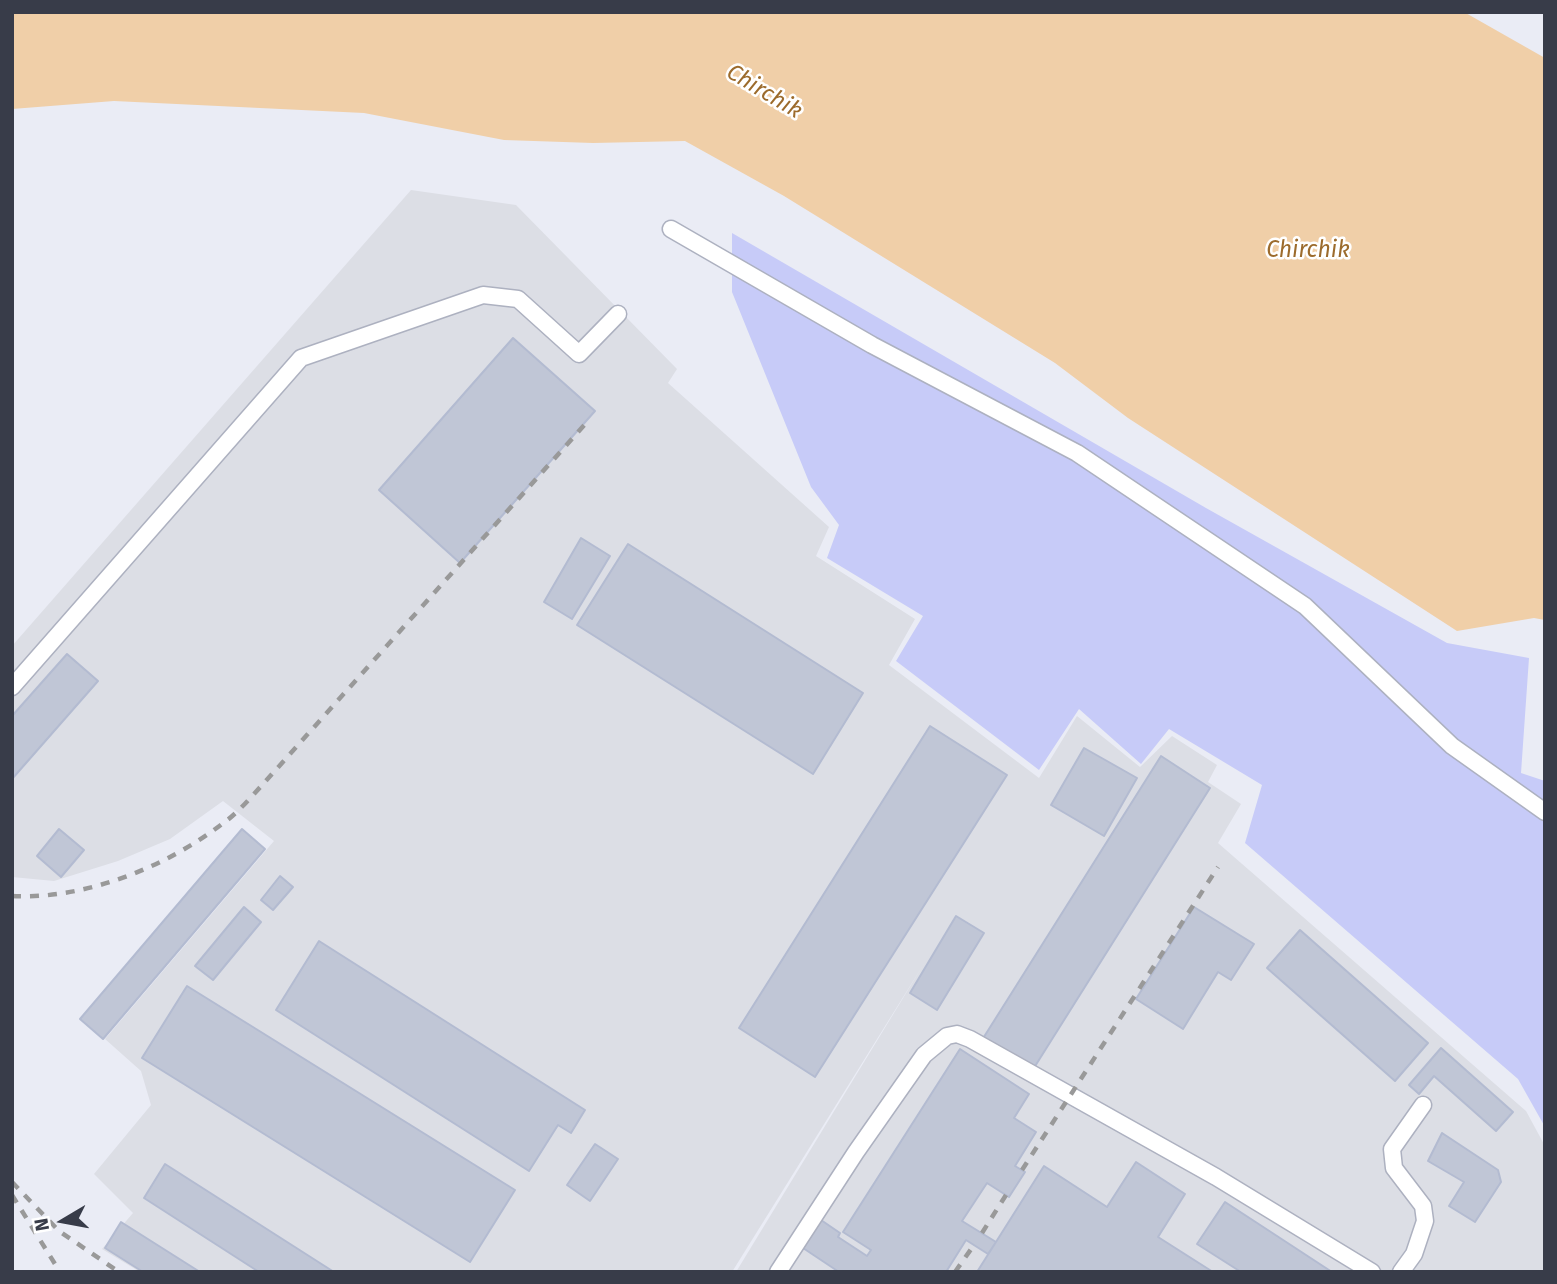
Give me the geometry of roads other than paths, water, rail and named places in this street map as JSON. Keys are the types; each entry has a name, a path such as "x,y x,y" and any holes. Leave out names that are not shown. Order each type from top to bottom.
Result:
{"lane":[{"path":"671,229 872,345 1077,453 1305,606 1452,746 1545,812"},
{"path":"12,687 301,358 483,295 518,299 579,354 618,314"},
{"path":"778,1272 856,1152 924,1055 947,1036 957,1034 1216,1177 1372,1272"},
{"path":"1401,1272 1414,1254 1425,1221 1423,1206 1394,1168 1392,1149 1423,1105"}],"water":[{"name":"Chirchik","path":"12,12 1464,12 1545,58 1545,620 1534,618 1457,631 1128,418 1055,363 784,196 685,141 593,143 504,140 364,113 114,101 12,109"}],"railway":[{"path":"12,896 67,892 123,878 176,854 228,820 588,421"},
{"path":"1022,1170 1218,867"},
{"path":"12,1182 59,1231 119,1272"},
{"path":"12,1195 60,1272"},
{"path":"982,1233 1006,1195"},
{"path":"955,1272 974,1245"}]}
